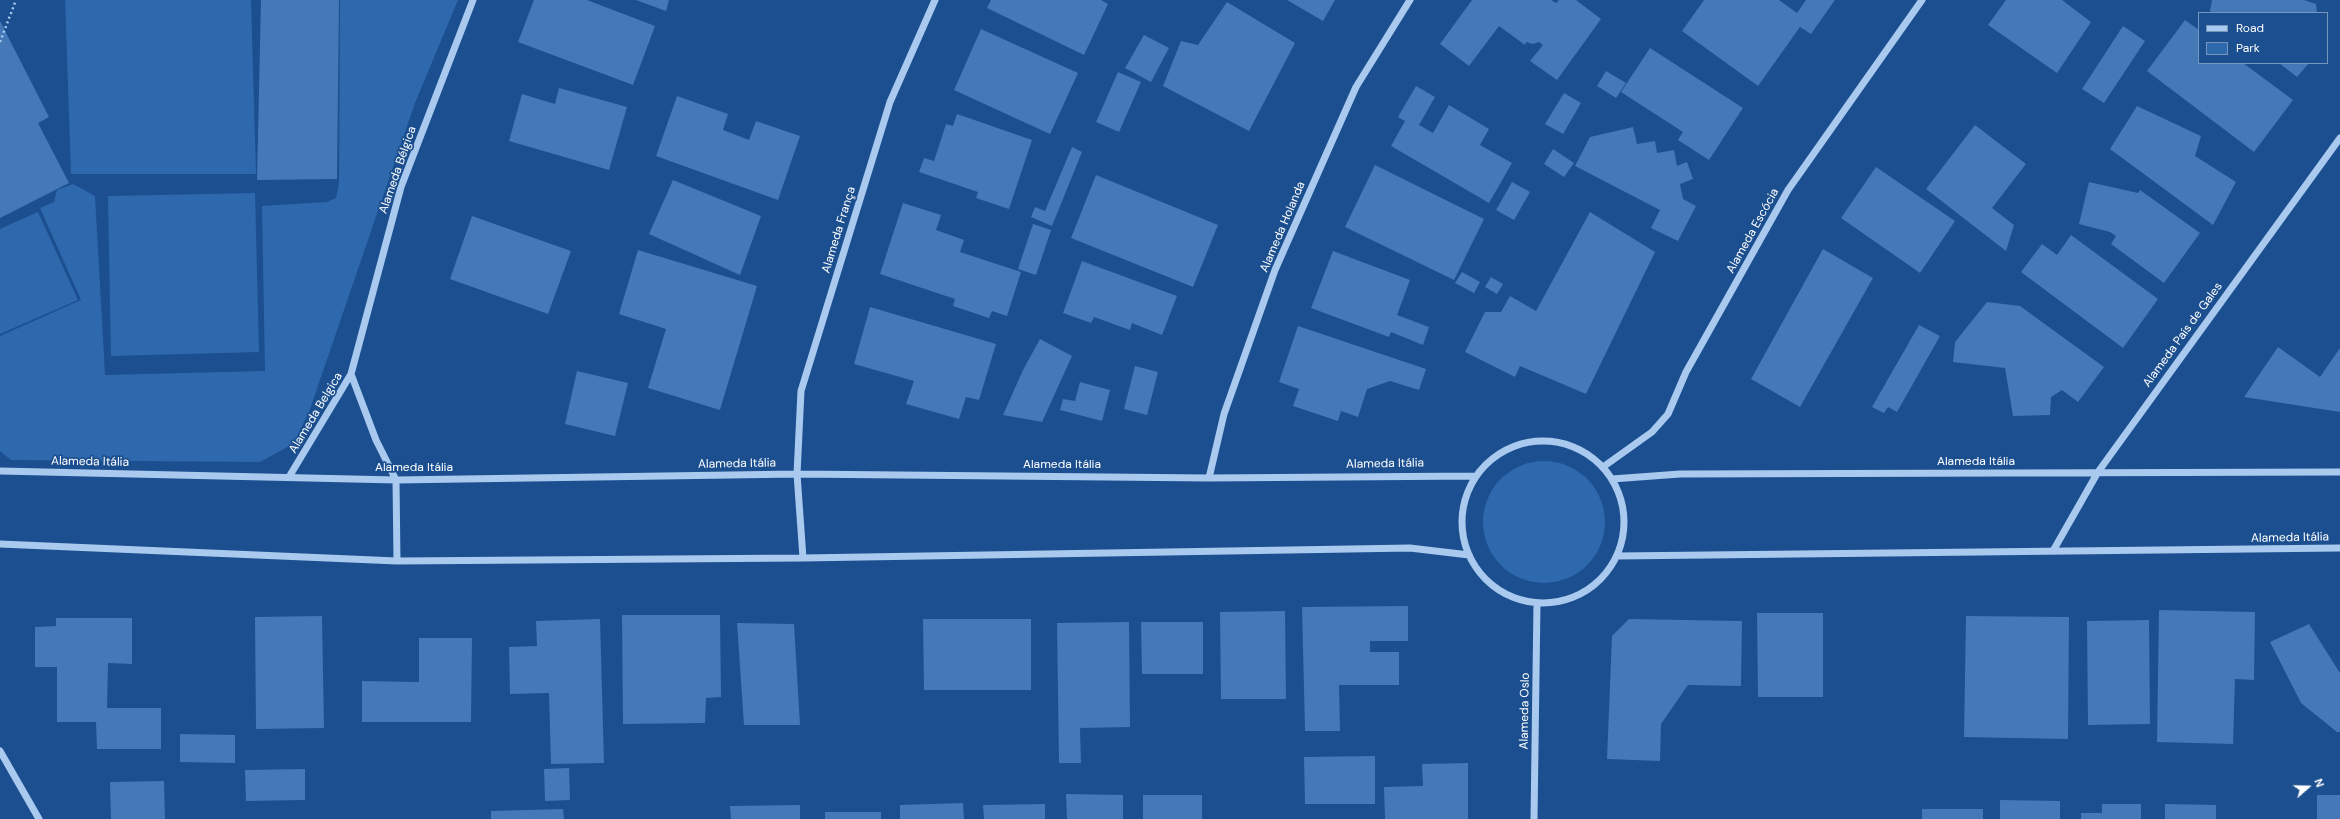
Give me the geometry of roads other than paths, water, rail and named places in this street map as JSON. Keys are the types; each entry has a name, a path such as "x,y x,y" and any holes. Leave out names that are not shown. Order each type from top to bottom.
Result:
{"street":[{"name":"Alameda Bélgica","path":"351,374 401,187 473,0"},
{"name":"Alameda França","path":"803,558 797,474 801,391 890,102 935,0"},
{"name":"Alameda Holanda","path":"1209,478 1224,414 1275,270 1356,87 1410,0"},
{"name":"Alameda Escócia","path":"1603,467 1652,432 1668,414 1686,372 1788,190 1922,0"},
{"name":"Alameda País de Gales","path":"2053,551 2098,472 2340,138"},
{"name":"Alameda Belgica","path":"289,477 351,374"},
{"name":"Alameda Belgica","path":"351,374 376,440 396,480"},
{"path":"1548,440 1568,444 1587,453 1603,467 1612,479 1622,504 1623,531 1617,556 1603,577 1584,592 1561,601 1537,603 1516,598 1496,589 1480,573 1469,554 1463,535 1462,514 1466,494 1475,476 1489,460 1506,448 1527,442 1548,440"},
{"name":"Alameda Itália","path":"0,471 396,480 797,474 1209,478 1475,476"},
{"name":"Alameda Itália","path":"1612,479 1680,474 2340,472"},
{"path":"396,480 397,561"},
{"path":"0,544 397,561 803,558 1410,548 1469,554"},
{"name":"Alameda Itália","path":"1617,556 2340,548"},
{"name":"Alameda Oslo","path":"1534,819 1537,603"},
{"path":"0,751 39,819"}]}
